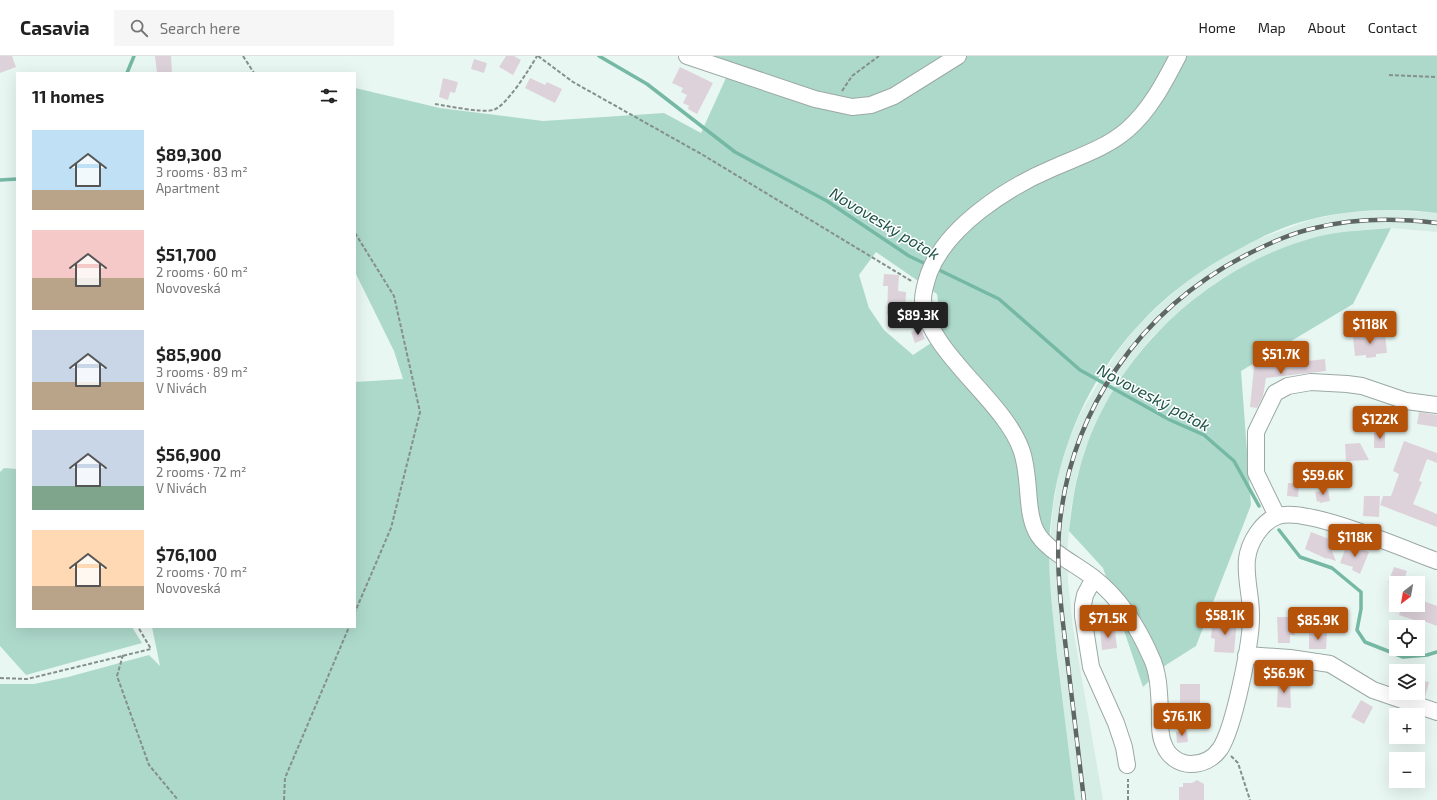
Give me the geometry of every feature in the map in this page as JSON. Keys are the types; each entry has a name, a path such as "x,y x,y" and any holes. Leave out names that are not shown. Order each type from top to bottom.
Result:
{"street":[{"path":"687,56 815,99 833,104 852,106 880,102 894,96 958,56"},
{"path":"1178,56 1161,88 1143,113 1126,131 1107,144 1037,174 1010,191 956,230 936,257 924,289 923,303 931,328 941,343 1003,418 1021,448 1027,475 1033,522 1036,531 1042,540 1094,578 1119,601 1145,643 1157,668 1160,727 1163,745 1170,756 1185,764 1204,762 1214,756 1222,747 1236,704 1252,618 1247,560 1250,546 1255,536 1265,524 1277,516 1294,514 1328,521 1437,561"},
{"path":"1277,516 1256,473 1256,432 1275,393 1288,386 1311,382 1347,384 1362,386 1406,401 1437,405"},
{"path":"1094,578 1085,595 1083,605 1083,616 1091,668 1116,723 1124,747 1127,765"},
{"path":"1246,655 1290,658 1330,664 1373,690 1437,712"}],"path":[{"path":"244,56 253,72"},
{"path":"435,104 487,110 498,108 508,97 538,56 573,82 703,155 924,289"},
{"path":"833,104 852,76 879,56"},
{"path":"1389,75 1437,77"},
{"path":"356,235 394,296 420,412 391,528 356,610"},
{"path":"0,678 27,679 151,648 139,628"},
{"path":"284,800 285,778 349,628"},
{"path":"123,655 117,676 149,765 178,800"},
{"path":"1222,747 1238,764 1250,800"},
{"path":"1127,765 1128,800"}],"shaded area":[{"path":"1391,210 1437,213 1437,232 1391,228 1352,231 1264,257 1224,277 1199,295 1151,338 1132,362 1098,420 1085,450 1077,476 1071,509 1067,553 1068,581 1073,628 1103,800 1075,800 1054,630 1049,553 1053,506 1059,472 1067,444 1081,412 1117,351 1138,325 1187,280 1215,261 1256,240 1313,219 1350,212"}],"green space":[{"path":"703,56 1437,56 1437,213 1406,210 1374,210 1343,213 1303,221 1268,234 1243,247 1203,270 1167,297 1136,328 1109,363 1086,400 1069,441 1057,484 1049,546 1050,577 1057,655 1075,800 0,800 0,684 34,684 68,677 149,655 160,666 152,628 356,628 356,382 403,379 394,351 356,274 356,88 440,108 543,121 664,113 701,133 730,69","holes":["876,252 937,294 943,335 913,355 884,330 869,308 859,275"]},
{"path":"1391,228 1353,304 1241,371 1251,505 1196,646 1166,665 1143,687 1103,568 1069,531 1079,470 1085,451 1101,413 1121,378 1146,345 1175,316 1206,290 1241,268 1278,250 1316,237 1344,232"},
{"path":"4,468 16,469 16,628 133,628 142,643 26,675 0,646 0,472"}],"building":[{"path":"0,56 12,56 16,67 0,73"},
{"path":"155,56 171,56 172,72 157,72"},
{"path":"506,56 514,56 521,60 513,75 499,67"},
{"path":"474,59 487,63 484,73 471,69"},
{"path":"680,67 713,83 697,114 688,109 689,106 683,103 687,95 681,92 683,88 672,83"},
{"path":"443,78 458,82 455,93 450,92 448,100 439,97"},
{"path":"530,78 545,85 547,82 562,89 555,103 525,88"},
{"path":"884,274 899,275 898,291 906,292 905,318 889,318 887,314 888,286 883,286"},
{"path":"921,328 925,339 915,343 911,332"},
{"path":"1378,333 1378,335 1385,334 1387,353 1376,354 1376,357 1366,358 1366,355 1355,356 1353,337"},
{"path":"1325,359 1326,371 1266,378 1263,396 1257,408 1250,407 1254,367"},
{"path":"1419,412 1437,415 1437,427 1417,424"},
{"path":"1385,432 1385,448 1374,448 1374,433"},
{"path":"1404,441 1437,453 1437,463 1427,459 1419,481 1422,482 1413,504 1437,514 1437,527 1380,505 1383,496 1391,496 1399,474 1393,471"},
{"path":"1360,443 1369,460 1346,461 1345,444"},
{"path":"1288,483 1299,484 1298,497 1287,496"},
{"path":"1328,490 1330,501 1320,503 1319,501 1317,502 1315,492"},
{"path":"1364,496 1380,496 1379,517 1363,516"},
{"path":"1311,532 1329,539 1328,542 1336,561 1327,559 1305,549"},
{"path":"1347,544 1369,552 1360,574 1352,570 1353,567 1340,563"},
{"path":"1394,567 1407,571 1405,576 1391,576"},
{"path":"1425,602 1437,606 1437,626 1425,622 1425,620 1414,620 1399,615 1400,612 1425,612"},
{"path":"1277,617 1294,617 1295,635 1290,635 1290,643 1278,643"},
{"path":"1222,618 1237,619 1234,653 1214,652 1215,639 1211,638 1212,628 1221,628"},
{"path":"1109,628 1110,631 1115,630 1117,648 1102,650 1100,630"},
{"path":"1309,633 1327,633 1326,649 1309,649"},
{"path":"1264,667 1276,669 1275,680 1263,679"},
{"path":"1278,680 1290,681 1291,708 1277,707"},
{"path":"1425,681 1429,682 1425,698"},
{"path":"1180,684 1200,684 1200,705 1203,704 1204,726 1197,729 1186,724 1185,705 1180,705"},
{"path":"1361,700 1373,707 1364,724 1351,717"},
{"path":"1187,731 1188,742 1177,743 1176,732"},
{"path":"1197,780 1204,784 1204,800 1179,800 1179,787 1183,787 1183,783 1192,783"}],"waterway":[{"name":"Novoveský potok","path":"127,72 134,56"},
{"name":"Novoveský potok","path":"599,56 647,84 735,152 827,201 909,256 928,265"},
{"name":"Novoveský potok","path":"0,180 16,179"},
{"name":"Novoveský potok","path":"935,268 999,299 1080,370 1170,420 1204,435 1234,461 1259,506"},
{"name":"Novoveský potok","path":"1279,530 1300,557 1332,568 1361,592 1361,609 1357,630 1365,642 1403,657 1427,655 1437,652"}],"railway":[{"path":"1084,800 1060,594 1058,562 1059,531 1066,487 1078,445 1095,405 1116,369 1143,335 1173,304 1208,278 1246,255 1271,243 1306,230 1345,222 1407,220 1437,223"}]}
